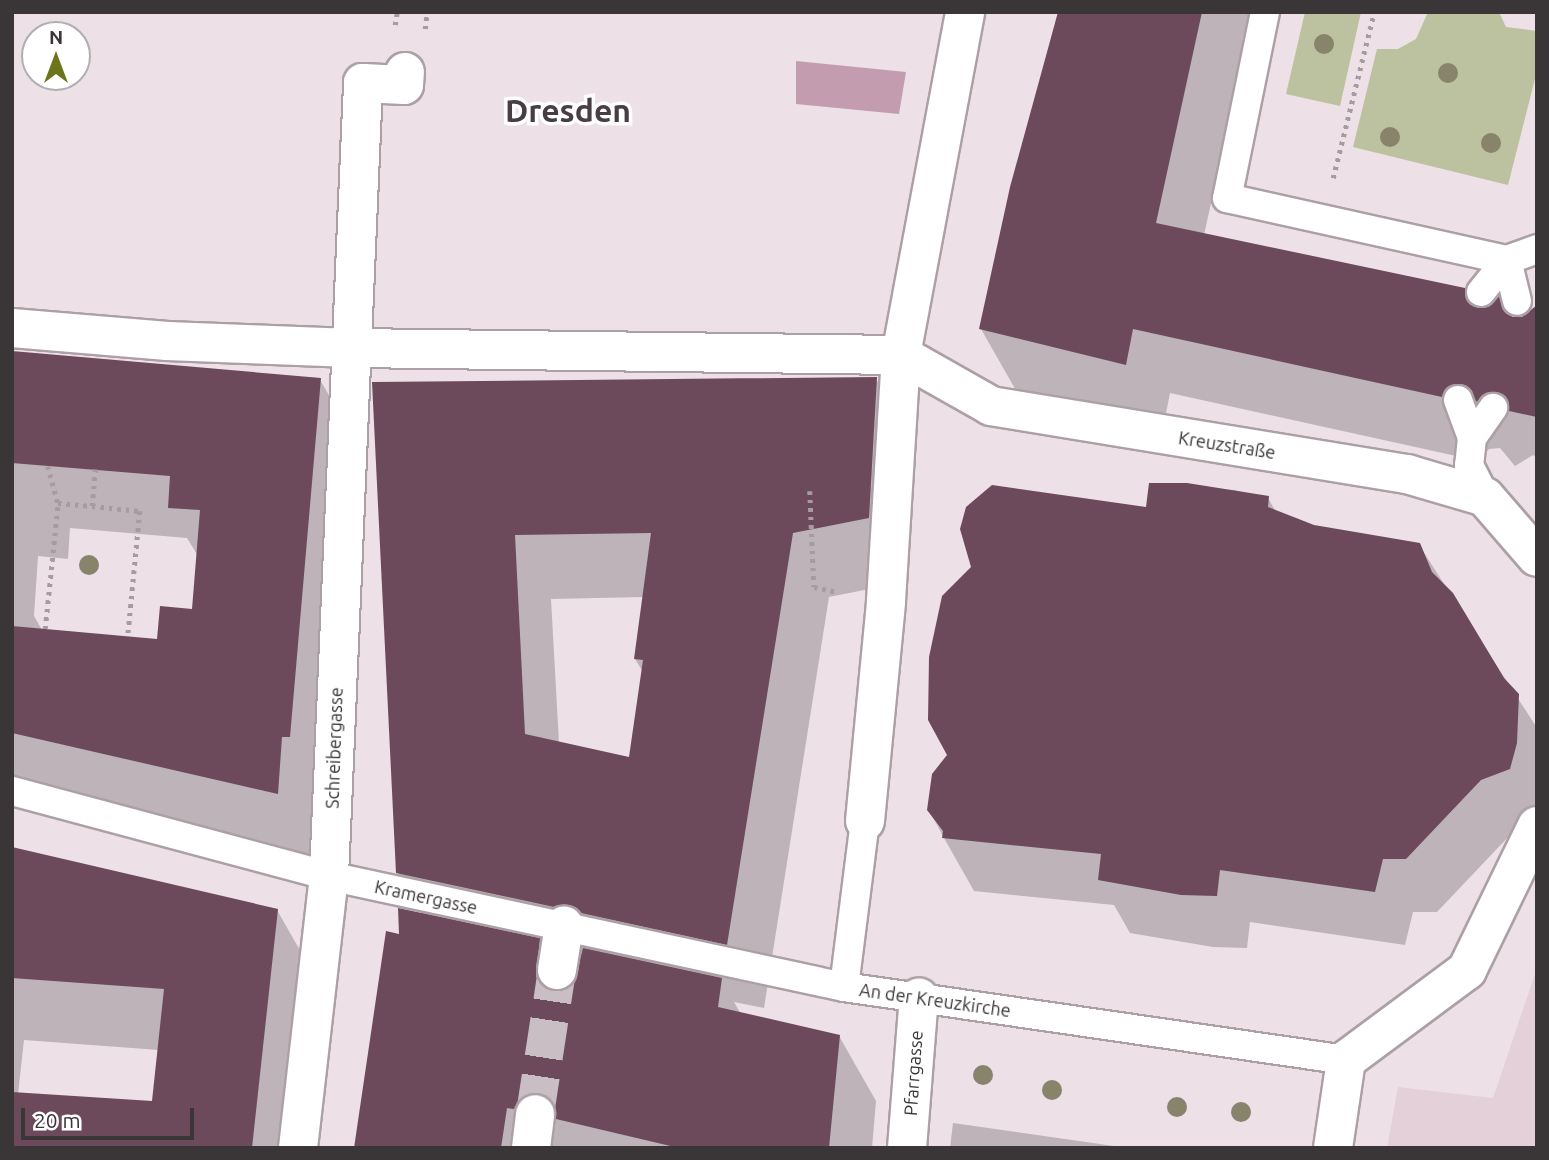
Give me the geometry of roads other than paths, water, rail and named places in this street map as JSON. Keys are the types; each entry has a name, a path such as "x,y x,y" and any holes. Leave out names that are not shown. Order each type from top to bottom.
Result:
{"street":[{"name":"An der Kreuzkirche","path":"865,821 887,601 901,355 965,12"},
{"name":"Schreibergasse","path":"298,1148 329,876 363,83 404,85 406,66"},
{"path":"12,328 167,341 351,348 901,355"},
{"name":"Kreuzstraße","path":"901,355 991,406 1407,474 1485,497"},
{"path":"1485,497 1537,556"},
{"path":"1334,1148 1346,1060 1467,970 1537,826"},
{"path":"557,970 564,926"},
{"name":"Pfarrgasse","path":"907,1148 919,997"}],"lane":[{"path":"1265,12 1227,198 1507,260"},
{"path":"1481,292 1507,260 1537,249"},
{"path":"1507,260 1517,300"},
{"path":"1458,400 1472,438 1469,465 1485,497"},
{"path":"1472,438 1493,408"},
{"name":"Kramergasse","path":"12,791 329,876 844,987"},
{"name":"An der Kreuzkirche","path":"865,821 844,987 1346,1060"}],"tunnel":[{"path":"535,1114 557,970"}],"district":[{"name":"Dresden","path":"568,110"}]}
